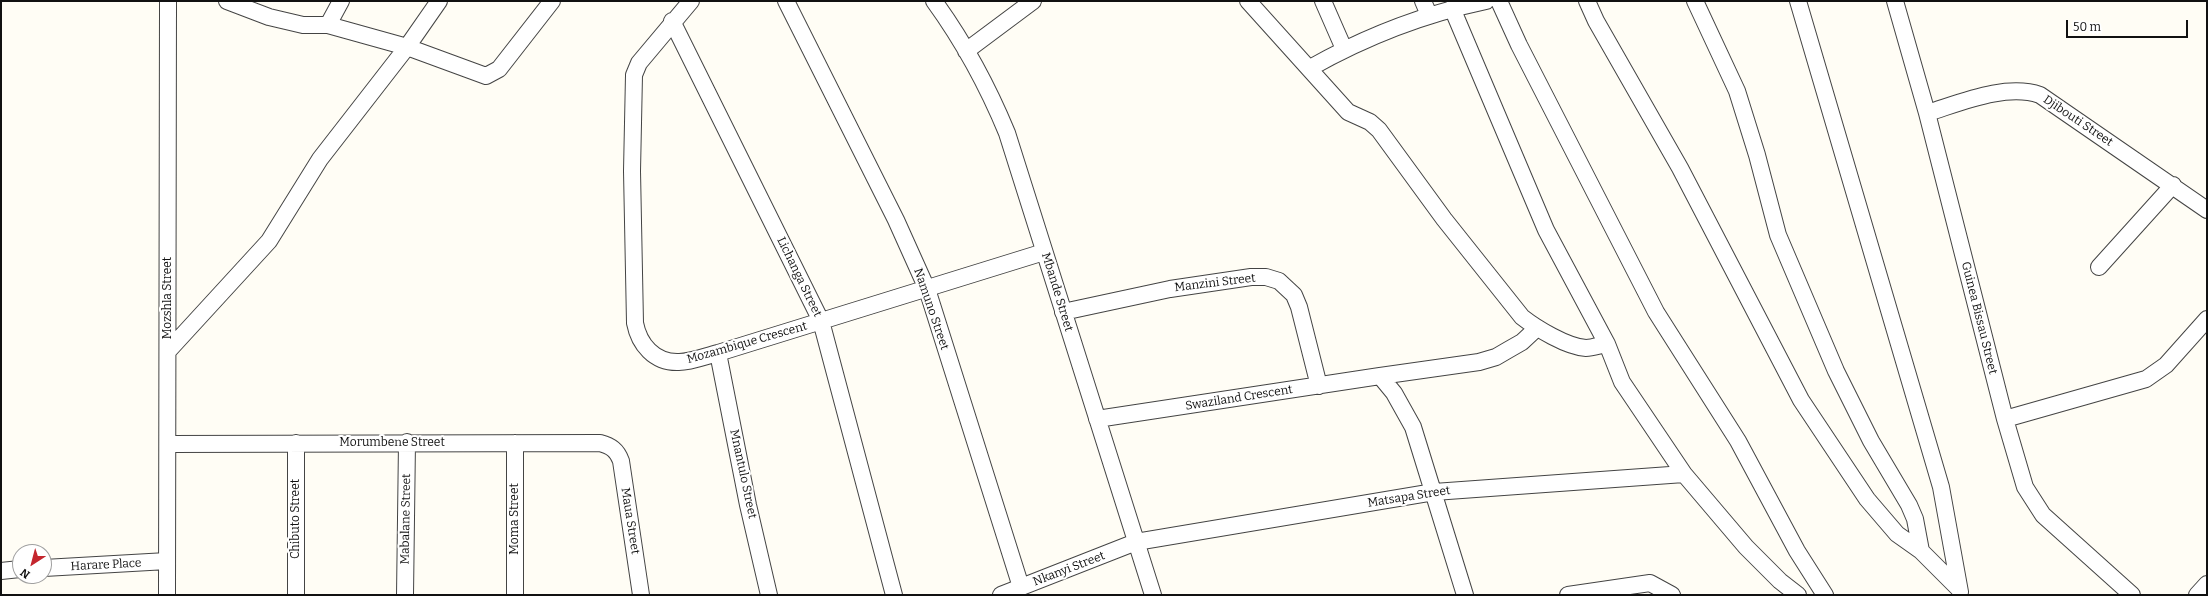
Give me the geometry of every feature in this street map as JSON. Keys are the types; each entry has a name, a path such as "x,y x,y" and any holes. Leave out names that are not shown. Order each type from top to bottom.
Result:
{"street":[{"name":"Mozshla Street","path":"167,595 169,444 168,1"},
{"path":"227,1 254,12 286,22 303,25 328,25 407,47 480,75 490,75 499,69 552,1"},
{"path":"328,25 341,1"},
{"path":"168,350 269,241 320,160 407,47 439,1"},
{"name":"Mozambique Crescent","path":"691,1 672,21 639,64 634,76 632,171 635,323 637,335 648,351 666,360 679,362 718,353 1044,252"},
{"name":"Namuno Street","path":"786,1 896,220 927,289 1021,587"},
{"name":"Mbande Street","path":"934,1 966,52 995,104 1007,133 1153,595"},
{"path":"966,52 1033,1"},
{"path":"1248,1 1310,68 1348,112 1370,122 1379,130 1444,219 1507,301 1522,317 1537,328 1585,348 1607,344"},
{"path":"1323,1 1344,49"},
{"path":"1310,68 1344,49 1426,8 1452,8 1486,1"},
{"path":"1499,1 1519,45 1656,312 1738,441 1797,551 1825,595"},
{"path":"1587,1 1596,21 1680,168 1801,400 1867,499 1896,534 1921,551 1961,592"},
{"path":"1695,1 1738,91 1778,235 1836,371 1871,441 1909,505 1915,519 1921,551"},
{"path":"1798,1 1941,487 1961,592"},
{"name":"Guinea Bissau Street","path":"1895,1 1927,113 2005,419 2025,487 2033,502 2044,514 2132,595"},
{"path":"1452,8 1546,230 1607,344 1622,382 1684,474 1746,547 1780,581 1798,595"},
{"name":"Lichanga Street","path":"672,21 821,321 894,595"},
{"name":"Djibouti Street","path":"1927,113 2010,90 2027,90 2040,95 2207,210"},
{"path":"2099,267 2172,185"},
{"name":"Manzini Street","path":"1063,312 1170,289 1251,277 1279,281 1294,294 1299,307 1319,386"},
{"path":"2005,419 2146,379 2166,365 2207,319"},
{"name":"Swaziland Crescent","path":"1097,419 1479,362 1496,357 1522,342 1537,328"},
{"name":"Mnantulo Street","path":"718,353 748,505 769,595"},
{"path":"1380,376 1394,393 1413,428 1465,595"},
{"name":"Morumbene Street","path":"169,444 407,442 600,443 614,449"},
{"name":"Mabalane Street","path":"406,595 407,442"},
{"name":"Chibuto Street","path":"296,443 296,595"},
{"name":"Moma Street","path":"515,443 515,595"},
{"name":"Maua Street","path":"614,449 621,461 641,595"},
{"name":"Matsapa Street","path":"1136,542 1434,492 1684,474"},
{"name":"Nkanyi Street","path":"1002,595 1136,542"},
{"name":"Harare Place","path":"52,568 167,561"},
{"path":"1,570 12,570"},
{"path":"1568,595 1650,584 1672,595"},
{"path":"2197,595 2207,584"}]}
